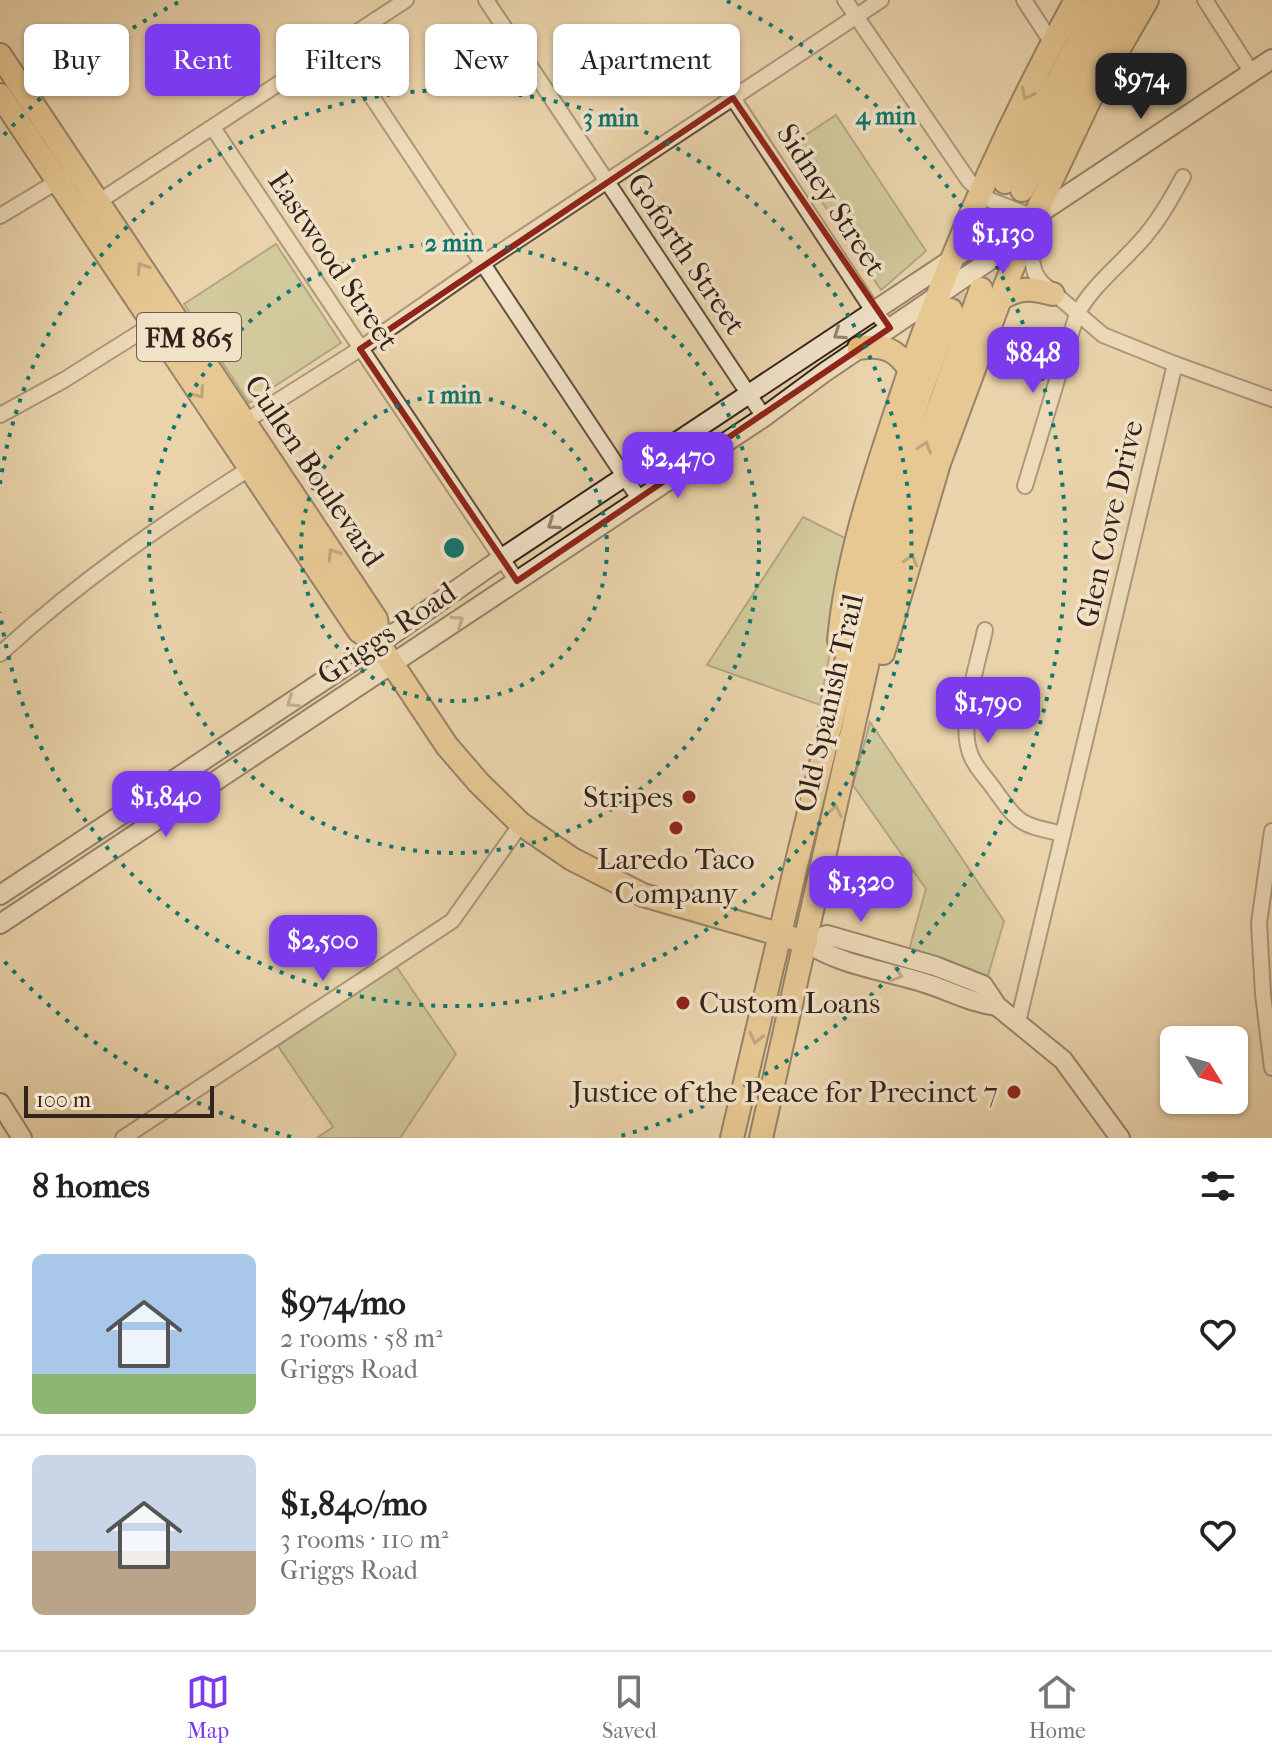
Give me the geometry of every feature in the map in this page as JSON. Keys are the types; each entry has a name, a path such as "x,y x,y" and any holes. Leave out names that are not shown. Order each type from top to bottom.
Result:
{"main road":[{"path":"845,714 840,627 853,549 872,484 910,370 944,303 951,260 980,191 1076,0"},
{"path":"1100,0 1014,186 1124,0"},
{"path":"845,714 878,672 991,294 1034,217 1090,99 1147,0"},
{"name":"Cullen Boulevard","path":"0,55 77,170 89,208 152,325 236,427"},
{"name":"Griggs Road","path":"0,895 996,230 1034,217 1272,59"},
{"name":"Cullen Boulevard","path":"0,95 57,182 89,208 172,313 259,462 376,619 379,644 447,746 521,824 572,859 643,895 806,942 827,935 935,966 983,985 997,1006 1063,1060 1120,1138"},
{"name":"Griggs Road","path":"0,924 764,417 859,348 890,328 944,303 1005,250 1034,217"},
{"path":"991,294 1021,288 1053,294"},
{"name":"Old Spanish Trail","path":"761,1138 806,942 845,714 889,488 921,391 944,303"},
{"path":"859,348 877,345 889,349 903,359 910,370"},
{"name":"Old Spanish Trail","path":"732,1138 780,934 845,714"},
{"path":"213,754 226,774"},
{"path":"69,850 82,870"},
{"path":"0,1103 22,1138"},
{"path":"741,1103 767,1111"}],"street":[{"path":"371,24 406,0"},
{"name":"Goforth Street","path":"486,0 764,417"},
{"path":"845,0 953,158 980,191 990,200 1034,217 1030,253 1032,263 1041,282 1053,294 1103,335 1272,399"},
{"path":"236,427 360,349 482,264 881,0"},
{"path":"1024,0 1052,43"},
{"path":"1205,0 1252,73"},
{"path":"89,208 276,87"},
{"path":"371,96 640,500"},
{"name":"Sidney Street","path":"733,98 873,311 890,328"},
{"name":"Eastwood Street","path":"213,128 517,581"},
{"path":"0,216 77,170"},
{"path":"1025,486 1077,314 1084,300 1147,234 1183,177"},
{"path":"0,415 64,380 172,313"},
{"name":"Glen Cove Drive","path":"1018,1022 1175,364"},
{"path":"0,654 48,610 106,564 259,462"},
{"path":"985,630 966,723 972,759 1016,820 1063,834"},
{"path":"123,1138 452,921 521,824"},
{"path":"1272,831 1259,923 1272,1068"}],"highlighted area":[{"path":"733,98 890,328 517,581 360,349"}],"green space":[{"path":"836,115 926,251 881,290 786,148"},
{"path":"276,244 341,343 249,403 184,304"},
{"path":"803,517 851,541 820,705 707,665"},
{"path":"870,722 1004,921 987,979 946,960 909,950 926,889 853,785"},
{"path":"396,966 456,1054 400,1138 317,1138 333,1127 278,1046"}],"tunnel":[{"path":"951,310 1005,182"},
{"path":"981,289 1022,190"}],"place":[{"name":"Stripes","path":"689,797"},
{"name":"Laredo Taco Company","path":"676,828"},
{"name":"Custom Loans","path":"683,1003"},
{"name":"Justice of the Peace for Precinct 7","path":"1014,1092"}]}
